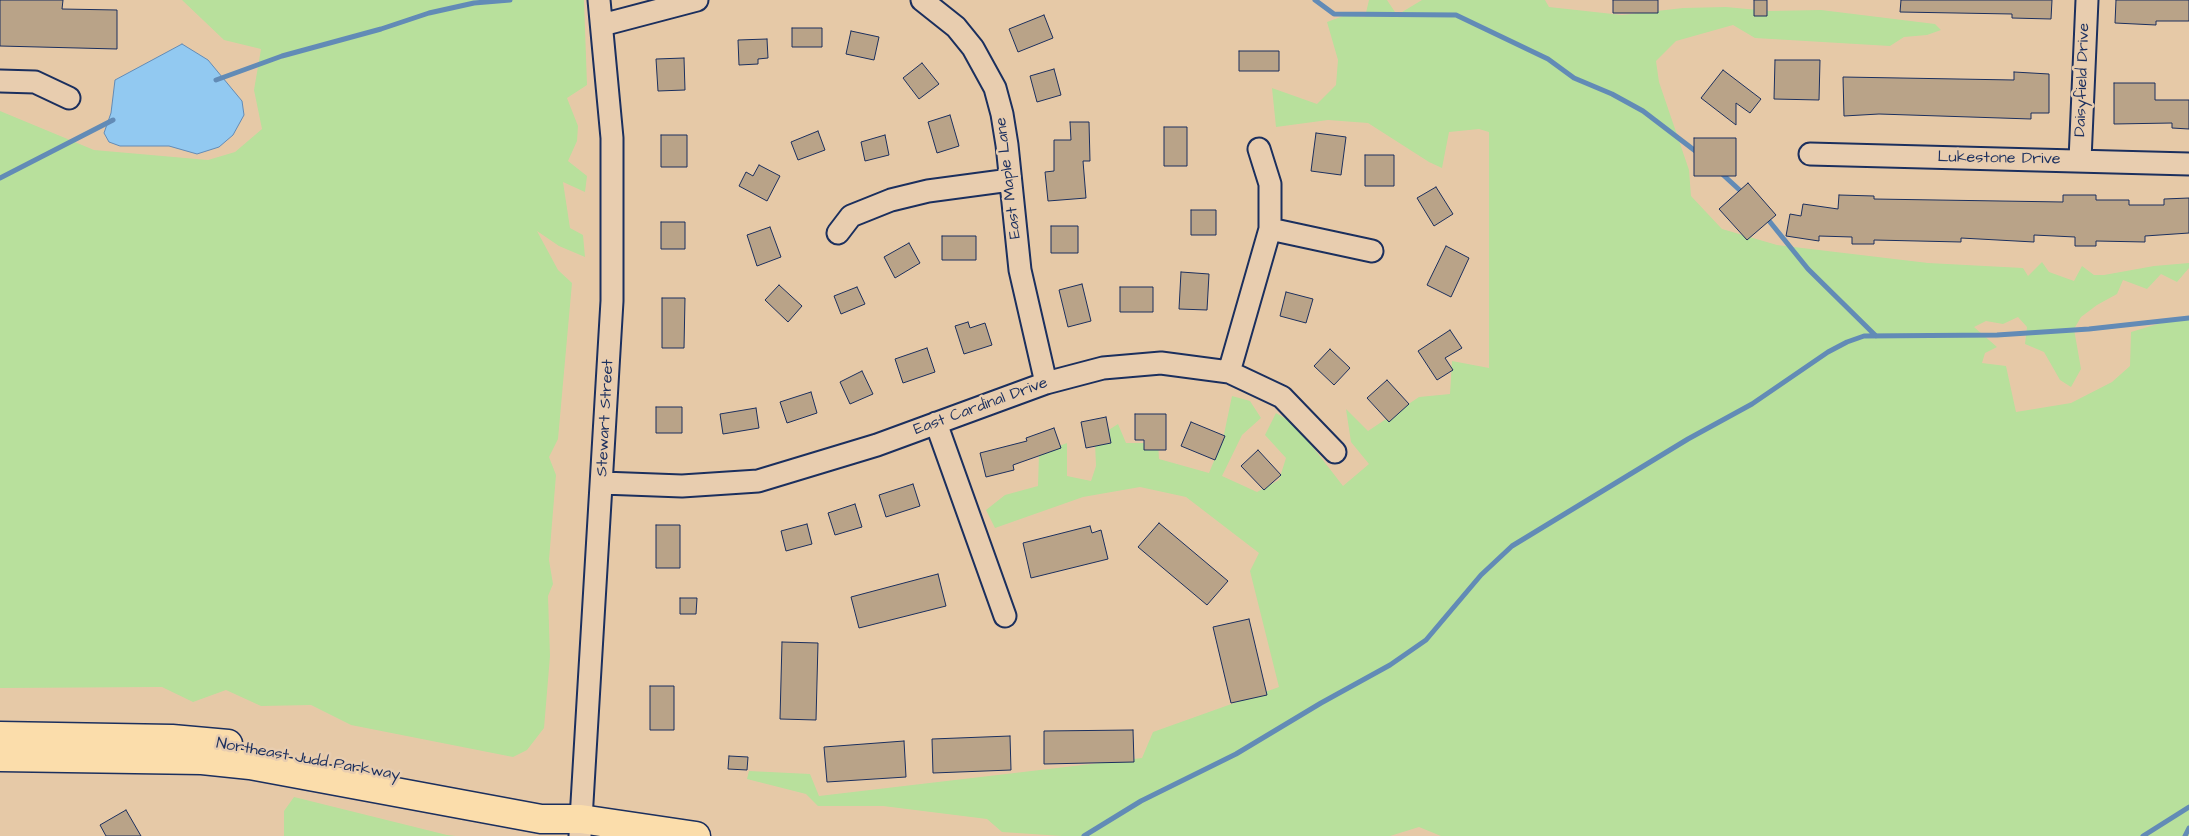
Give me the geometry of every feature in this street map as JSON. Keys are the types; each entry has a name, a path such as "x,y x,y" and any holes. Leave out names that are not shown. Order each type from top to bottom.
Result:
{"highway":[{"name":"Northeast Judd Parkway","path":"0,736 172,739 228,744 304,756 543,805 581,828"},
{"name":"Northeast Judd Parkway","path":"0,756 202,760 250,765 581,828 696,836"}],"street":[{"name":"Stewart Street","path":"581,828 612,301 612,138 600,0"},
{"path":"602,26 698,0"},
{"name":"East Maple Lane","path":"923,0 956,27 973,48 986,70 1002,114 1020,270 1046,383"},
{"name":"Daisyfield Drive","path":"2080,160 2087,0"},
{"path":"0,81 35,82 69,98"},
{"path":"1229,372 1270,229 1270,184 1259,149"},
{"name":"Lukestone Drive","path":"1810,154 2189,164"},
{"path":"838,233 851,216 892,200 928,191 1010,180"},
{"path":"1270,229 1372,251"},
{"name":"East Cardinal Drive","path":"602,483 682,486 758,481 877,445 1046,383 1102,368 1161,364 1229,372 1282,397 1335,452"},
{"path":"936,423 1005,616"}],"green space":[{"path":"182,0 584,0 587,85 567,98 578,126 577,141 568,161 587,176 585,192 563,182 570,228 583,235 585,257 559,246 537,231 558,270 572,283 558,439 549,457 556,475 549,560 553,584 548,596 550,656 544,728 527,750 513,757 351,725 311,705 261,706 226,690 193,702 162,687 0,688 0,111 94,150 208,160 235,152 262,129 254,90 261,49 224,40"},
{"path":"1369,0 1387,0 1397,15 1422,0 1545,0 1549,7 1622,15 1683,8 1726,7 1769,11 1821,10 1935,24 1941,30 1927,35 1904,37 1890,46 1755,38 1733,25 1676,41 1656,61 1659,82 1689,170 1691,196 1722,229 1777,245 1928,263 2023,268 2028,276 2042,262 2049,272 2074,281 2082,266 2094,275 2104,275 2154,266 2189,263 2189,268 2177,282 2161,274 2147,289 2123,280 2117,294 2081,317 2074,329 2081,369 2071,387 2060,380 2044,352 2025,344 2027,327 2018,317 2003,324 1986,321 1974,327 1997,347 1985,353 1982,363 2006,366 2016,412 2071,403 2112,382 2130,366 2131,332 2174,319 2189,318 2189,836 1441,836 1419,827 1390,836 1062,836 1002,832 987,819 883,806 818,806 806,794 747,779 749,771 810,774 819,796 1142,758 1153,732 1279,687 1250,571 1259,553 1186,497 1140,487 1083,497 995,528 986,510 1005,495 1038,486 1039,454 1067,443 1067,476 1091,481 1096,466 1095,443 1104,433 1118,424 1126,443 1158,443 1159,459 1209,473 1223,439 1232,396 1250,401 1261,418 1242,435 1222,476 1257,492 1279,480 1286,458 1265,435 1276,413 1295,424 1343,486 1369,464 1351,442 1346,409 1368,431 1419,397 1450,394 1452,361 1489,368 1489,132 1479,129 1449,132 1442,168 1429,162 1368,123 1328,120 1276,127 1272,88 1317,104 1336,85 1338,60 1327,22 1346,15 1365,17"},
{"path":"294,797 456,836 284,836 284,811"}],"water":[{"path":"182,44 208,60 242,101 244,115 233,135 219,147 197,154 169,146 120,146 109,142 104,133 111,113 115,80"}],"building":[{"path":"0,0 63,0 62,9 117,10 117,49 0,46"},
{"path":"1613,0 1658,0 1658,13 1613,13"},
{"path":"1754,0 1767,0 1767,16 1754,16"},
{"path":"1901,0 2052,0 2051,19 2012,18 2012,14 1900,12"},
{"path":"2116,0 2189,0 2189,21 2156,21 2156,25 2115,23"},
{"path":"1044,15 1053,38 1018,52 1009,29"},
{"path":"792,28 822,28 822,47 792,47"},
{"path":"851,31 879,37 874,60 846,54"},
{"path":"767,39 768,58 758,59 758,64 739,65 738,40"},
{"path":"1239,51 1279,51 1279,71 1239,71"},
{"path":"684,58 685,90 658,91 656,59"},
{"path":"1775,60 1820,60 1819,100 1774,99"},
{"path":"922,63 939,84 919,99 903,78"},
{"path":"1054,69 1061,95 1037,102 1030,76"},
{"path":"1723,70 1761,99 1750,113 1736,103 1736,125 1701,98"},
{"path":"2014,72 2049,74 2049,113 2031,113 2031,119 1879,114 1844,116 1843,77 2014,80"},
{"path":"2114,83 2155,83 2155,100 2189,100 2189,129 2172,128 2172,123 2114,124"},
{"path":"950,115 959,146 937,153 928,122"},
{"path":"1070,122 1089,122 1090,161 1083,161 1086,198 1048,201 1045,172 1054,171 1054,140 1071,140"},
{"path":"1164,127 1187,127 1187,166 1164,166"},
{"path":"818,131 825,150 798,160 791,142"},
{"path":"1316,133 1346,137 1341,175 1311,171"},
{"path":"661,135 687,135 687,167 661,167"},
{"path":"885,135 889,155 865,161 861,142"},
{"path":"1694,138 1736,138 1736,176 1694,176"},
{"path":"1365,155 1394,155 1394,186 1365,186"},
{"path":"759,165 780,176 767,201 739,186 746,172 753,176"},
{"path":"1748,183 1776,215 1747,240 1719,209"},
{"path":"1436,187 1453,214 1434,226 1417,198"},
{"path":"1839,195 1874,196 1874,199 2063,202 2063,195 2096,195 2096,200 2129,200 2129,205 2164,205 2164,199 2189,198 2189,233 2145,236 2145,242 2096,241 2096,246 2075,246 2075,237 2034,235 2034,242 1961,238 1961,242 1874,240 1874,244 1852,244 1852,237 1819,236 1819,241 1786,236 1790,214 1801,216 1803,204 1838,209"},
{"path":"1191,210 1216,210 1216,235 1191,235"},
{"path":"661,222 685,222 685,249 661,249"},
{"path":"1051,226 1078,226 1078,253 1051,253"},
{"path":"770,227 781,257 757,266 747,235"},
{"path":"942,236 976,236 976,260 942,260"},
{"path":"909,243 920,263 895,278 884,257"},
{"path":"1446,246 1469,258 1451,297 1427,285"},
{"path":"1181,272 1209,274 1207,310 1179,309"},
{"path":"1082,284 1091,321 1068,327 1059,290"},
{"path":"779,285 802,306 788,322 765,300"},
{"path":"857,287 865,304 841,314 834,296"},
{"path":"1120,287 1153,287 1153,312 1120,312"},
{"path":"1286,292 1313,299 1306,323 1280,316"},
{"path":"662,298 685,298 684,348 662,348"},
{"path":"968,322 970,328 985,323 992,345 964,354 955,326"},
{"path":"1450,330 1462,348 1445,358 1453,370 1437,380 1418,351"},
{"path":"927,348 935,372 903,383 895,359"},
{"path":"1330,349 1350,368 1334,385 1314,366"},
{"path":"862,371 873,394 850,404 840,382"},
{"path":"1387,380 1409,404 1389,422 1367,398"},
{"path":"811,392 817,413 787,423 780,402"},
{"path":"656,407 682,407 682,433 656,433"},
{"path":"756,408 759,428 723,434 720,414"},
{"path":"1135,414 1166,414 1166,450 1144,450 1144,440 1135,440"},
{"path":"1106,417 1111,443 1086,448 1081,422"},
{"path":"1191,422 1225,436 1215,460 1181,446"},
{"path":"1054,428 1061,448 1013,465 1014,470 986,477 980,453 1027,441 1026,438"},
{"path":"1258,450 1281,475 1264,490 1241,466"},
{"path":"913,484 920,506 886,517 879,495"},
{"path":"855,504 862,527 835,535 828,513"},
{"path":"1159,523 1228,581 1207,605 1138,547"},
{"path":"807,524 812,544 786,551 781,531"},
{"path":"656,525 680,525 680,568 656,568"},
{"path":"1090,526 1092,533 1101,530 1108,559 1031,578 1023,543"},
{"path":"938,574 946,606 859,628 851,597"},
{"path":"680,598 697,598 696,614 680,614"},
{"path":"1249,619 1267,695 1231,703 1213,627"},
{"path":"782,642 818,643 816,720 780,719"},
{"path":"650,686 674,686 674,730 650,730"},
{"path":"1133,730 1134,762 1044,764 1044,731"},
{"path":"1010,736 1011,770 933,773 932,739"},
{"path":"904,741 906,777 827,782 824,747"},
{"path":"729,756 748,757 747,770 728,769"},
{"path":"126,810 141,836 106,836 100,825"}],"waterway":[{"path":"216,80 282,56 381,29 429,13 474,3 510,0"},
{"path":"1315,0 1334,14 1456,15 1548,59 1574,78 1612,94 1643,111 1698,153"},
{"path":"0,178 113,120"},
{"path":"1720,172 1745,195"},
{"path":"1766,217 1808,269 1876,336"},
{"path":"1084,836 1141,801 1236,754 1321,703 1390,665 1426,640 1481,575 1512,546 1688,439 1752,404 1828,352 1847,342 1864,336 1997,335 2089,329 2189,318"},
{"path":"2143,836 2189,807"},
{"path":"2185,836 2189,828"}]}
